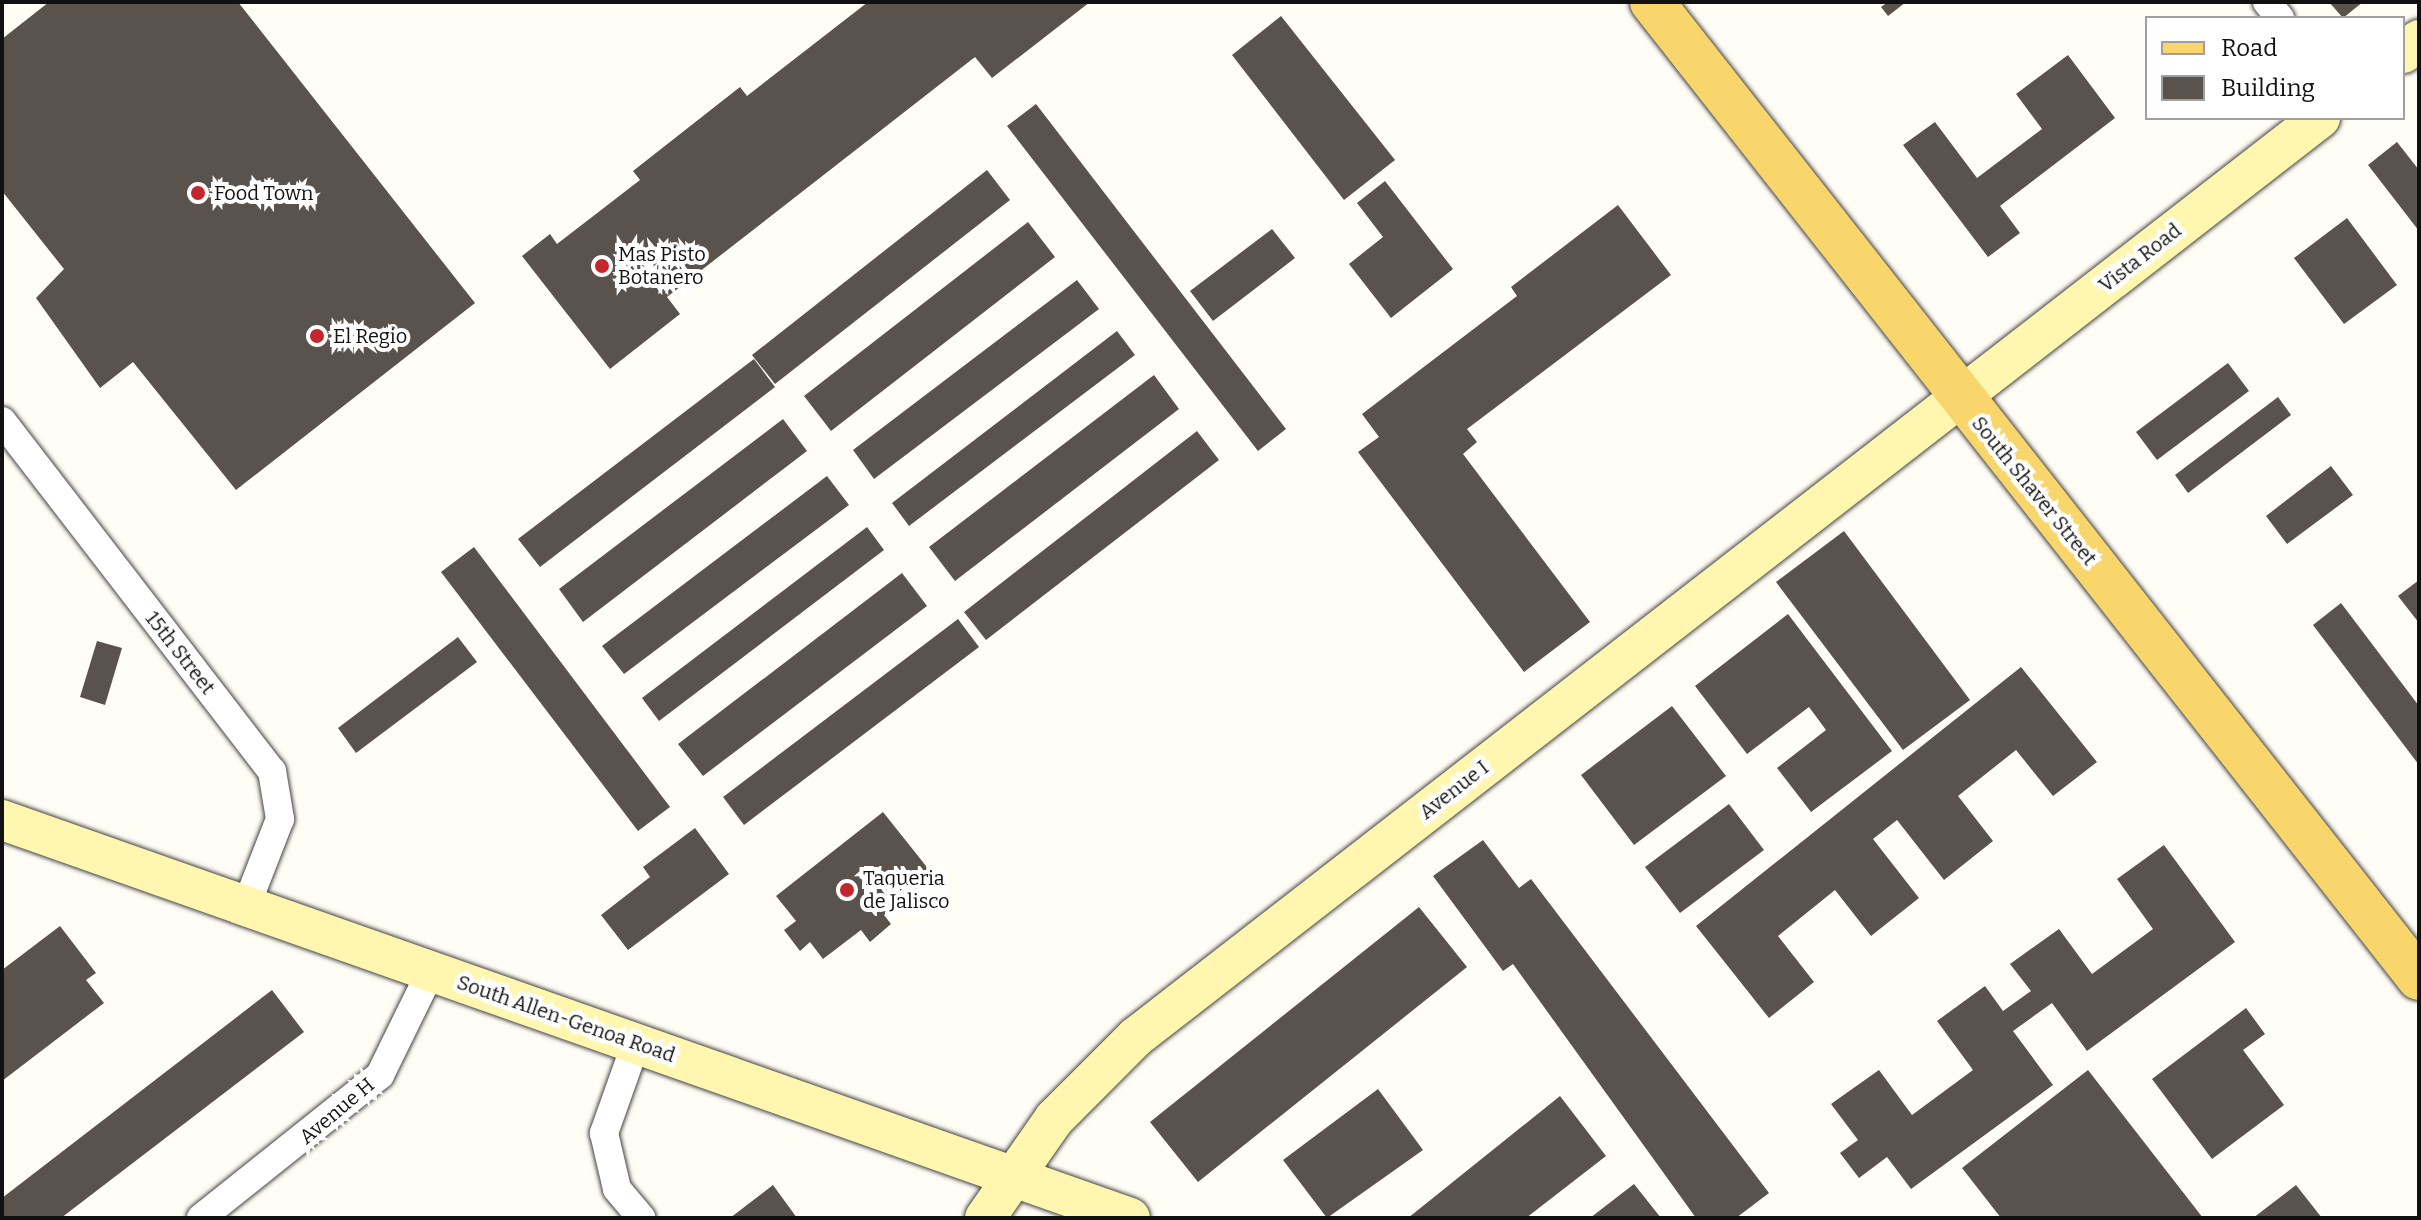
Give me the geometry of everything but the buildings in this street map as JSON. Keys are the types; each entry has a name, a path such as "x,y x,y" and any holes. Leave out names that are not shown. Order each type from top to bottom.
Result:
{"main road":[{"name":"South Shaver Street","path":"1652,2 1959,397 2419,978"}],"street":[{"name":"Vista Road","path":"1959,397 2317,120"},
{"name":"Avenue I","path":"985,1218 1011,1176 1064,1109 1136,1037 1959,397"},
{"name":"15th Street","path":"2,421 272,771 280,819 246,906"},
{"name":"South Allen-Genoa Road","path":"2,820 1130,1218"},
{"name":"Avenue H","path":"201,1218 380,1075 431,971"},
{"path":"636,1043 604,1133 617,1189 641,1218"}],"place":[{"name":"Food Town","path":"198,193"},
{"name":"Mas Pisto Botanero","path":"602,266"},
{"name":"El Regio","path":"317,336"},
{"name":"Taqueria de Jalisco","path":"847,890"}]}
